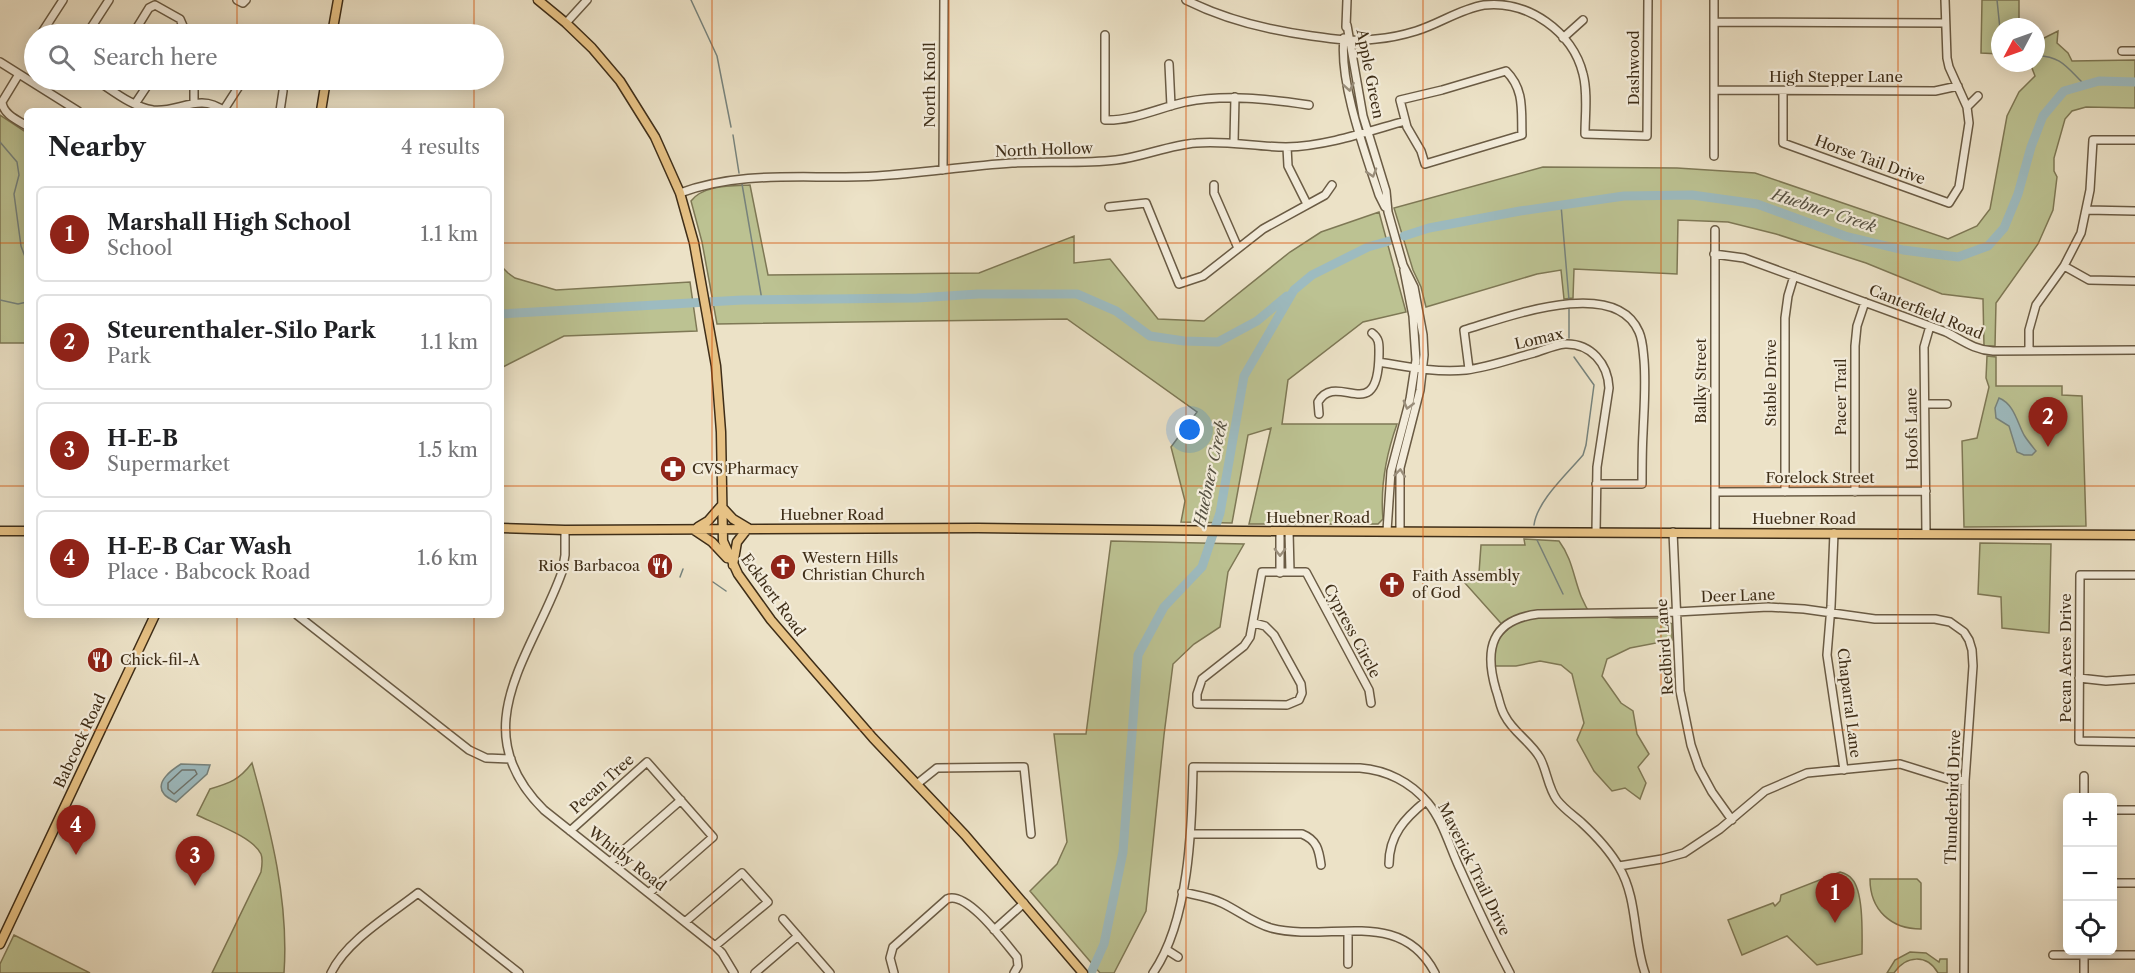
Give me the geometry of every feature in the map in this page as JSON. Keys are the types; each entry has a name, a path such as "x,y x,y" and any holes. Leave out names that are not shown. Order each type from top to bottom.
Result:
{"main road":[{"path":"334,24 338,0"},
{"name":"Eckhert Road","path":"538,0 592,48 634,101 664,155 680,193 694,243 719,397 722,529 726,551 733,565 779,630 873,738 1024,903 1083,973"},
{"path":"321,108 324,90"},
{"path":"693,529 706,524 721,506 733,519 748,528 737,542 733,565"},
{"name":"Huebner Road","path":"504,528 565,530 978,528 2135,535"},
{"path":"693,529 712,542 733,565"},
{"path":"0,531 24,531"},
{"name":"Babcock Road","path":"0,944 154,618"}],"street":[{"path":"47,24 63,0"},
{"path":"93,24 109,0"},
{"path":"237,0 241,3 246,0"},
{"path":"566,23 587,0"},
{"name":"North Knoll","path":"943,170 944,0"},
{"path":"1186,0 1240,23 1283,32 1347,40 1373,40 1416,31 1476,7 1500,3 1516,5 1531,11 1544,19 1563,38 1583,20"},
{"name":"Apple Green","path":"1347,0 1350,92 1379,195 1388,212 1404,265 1414,287 1421,318 1424,355 1391,471 1387,531"},
{"name":"Dashwood","path":"1563,38 1575,53 1584,76 1585,134 1647,136 1648,0"},
{"path":"1714,0 1714,156"},
{"path":"1945,0 1948,67 1967,107 1978,96"},
{"path":"139,24 153,5 165,9 180,19 182,24"},
{"path":"1714,22 1945,22"},
{"path":"1105,35 1105,120 1118,120 1213,98 1260,98 1309,105"},
{"name":"Apple Green","path":"1347,40 1368,132 1386,191 1388,212"},
{"path":"2122,51 2135,51"},
{"path":"0,62 24,77"},
{"path":"1169,64 1171,106"},
{"path":"1506,71 1520,91 1522,100 1522,135 1425,164 1421,151 1405,121 1400,100 1506,71"},
{"path":"19,74 2,102 2,107 24,124"},
{"name":"High Stepper Lane","path":"1714,90 1935,91 1958,86"},
{"path":"45,90 73,108"},
{"path":"114,90 144,108"},
{"path":"135,104 144,90"},
{"path":"194,90 194,103"},
{"path":"225,108 237,90"},
{"path":"280,108 283,91"},
{"name":"Horse Tail Drive","path":"1783,91 1783,143 1948,203 1959,187 1969,123 1967,107"},
{"path":"1234,142 1235,97"},
{"path":"171,108 194,103 213,104 219,108"},
{"name":"North Hollow","path":"680,193 720,181 752,177 873,176 1010,163 1108,161 1193,143 1234,142 1287,147 1332,141 1405,121"},
{"path":"2030,350 2029,330 2032,314 2064,266 2081,233 2087,210 2093,140 2135,140"},
{"path":"1287,147 1288,166 1307,204"},
{"path":"1214,185 1214,193 1238,248"},
{"path":"1109,207 1146,203 1179,284 1203,276 1263,229 1325,195 1332,185"},
{"path":"2087,210 2135,211"},
{"name":"Balky Street","path":"1715,230 1715,532"},
{"name":"Canterfield Road","path":"1714,254 1744,258 1930,326 1981,350 2135,350"},
{"path":"2064,266 2089,279 2135,281"},
{"name":"Stable Drive","path":"1785,492 1785,318 1794,276"},
{"name":"Pacer Trail","path":"1855,492 1855,346 1857,326 1864,302"},
{"path":"1469,369 1464,330 1536,309 1562,304 1607,306 1628,317 1641,338 1646,382 1642,484 1596,484"},
{"name":"Hoofs Lane","path":"1926,533 1924,347 1930,326"},
{"path":"1319,414 1318,402 1325,394 1371,392 1376,383 1379,362 1378,340 1372,333"},
{"name":"Lomax","path":"1379,362 1419,369 1469,369 1565,344 1582,347 1597,356 1606,371 1609,388 1596,484 1596,532"},
{"name":"Apple Green","path":"1400,531 1400,468 1418,403 1419,369"},
{"path":"1925,404 1947,404"},
{"name":"Forelock Street","path":"1715,492 1926,491"},
{"name":"Whitby Road","path":"565,530 562,572 509,693 505,721 511,759 521,783 532,799 715,946 734,973"},
{"path":"1254,623 1265,626 1274,635 1300,684 1302,690 1300,697 1294,703 1287,705 1197,704 1197,694 1202,679 1246,643 1250,637 1262,572 1290,572 1285,531"},
{"path":"1280,573 1285,531"},
{"name":"Redbird Lane","path":"1673,532 1678,675 1691,745 1707,784 1731,820"},
{"name":"Chaparral Lane","path":"1834,533 1827,655 1844,770"},
{"name":"Cypress Circle","path":"1290,572 1306,572 1369,690 1371,703"},
{"name":"Pecan Acres Drive","path":"2135,575 2080,574 2079,678 2079,741 2135,742"},
{"name":"Deer Lane","path":"1619,866 1582,823 1557,800 1540,757 1505,716 1491,673 1491,645 1500,630 1518,618 1538,614 1676,612 1768,607 1831,612 1875,619 1935,619 1950,622 1958,627"},
{"path":"301,618 469,750 492,760 511,759"},
{"name":"Thunderbird Drive","path":"1958,627 1969,640 1973,666 1965,781 1964,973"},
{"path":"2079,678 2106,681 2135,679"},
{"name":"Pecan Tree","path":"570,831 647,762 713,837 649,893"},
{"path":"1645,973 1637,945 1631,897 1619,866 1684,853 1704,841 1765,791 1794,777 1811,772 1900,764 1948,780 1965,781"},
{"path":"917,784 932,770 942,767 1024,767 1031,834"},
{"name":"Maverick Trail Drive","path":"1191,834 1193,767 1369,769 1388,774 1405,782 1426,801 1437,818 1480,916 1510,973"},
{"path":"2084,776 2084,793"},
{"path":"610,862 681,800"},
{"path":"1389,864 1392,842 1400,825 1426,801"},
{"path":"2117,810 2135,810"},
{"path":"1153,973 1167,950 1176,926 1191,834 1302,834 1317,845 1321,865"},
{"path":"685,922 742,873 768,902 715,946"},
{"path":"2117,883 2135,883"},
{"path":"1182,892 1215,900 1253,921 1277,930 1371,931 1400,938 1423,954 1435,973"},
{"path":"331,973 352,945 418,893 519,973"},
{"path":"894,973 890,958 893,947 951,897 957,897 970,906 1017,957 1018,966 1014,973"},
{"path":"994,930 1024,903"},
{"path":"783,919 828,972"},
{"path":"1348,932 1348,964"},
{"path":"755,973 798,936"},
{"path":"1167,950 1178,957"},
{"path":"2053,955 2063,954"},
{"path":"2117,954 2135,955"},
{"path":"2084,955 2084,973"}],"green space":[{"path":"1982,0 2019,0 2019,18 1991,18 1991,54 1981,53"},
{"path":"2058,31 2057,43 2068,53 2072,61 2135,60 2135,108 2086,107 2072,111 2065,119 2054,158 2054,171 2057,177 2053,210 2038,244 1996,303 1995,346 1984,346 1983,299 1942,294 1866,263 1776,234 1728,222 1678,220 1677,274 1574,269 1573,298 1564,299 1561,270 1537,274 1426,307 1394,208 1543,167 1677,168 1755,173 1948,239 1977,226 1990,209 2007,116 2019,92 2035,76 2033,72 2045,72 2045,38"},
{"path":"0,115 24,131 24,343 0,343"},
{"path":"750,185 768,275 979,273 1074,236 1074,263 1110,259 1158,319 1204,321 1290,252 1321,232 1379,212 1406,312 1363,322 1288,380 1282,424 1397,424 1385,471 1382,495 1383,519 1378,524 1249,524 1271,428 1248,435 1232,523 1181,522 1185,501 1171,447 1197,412 1067,319 717,324 702,242 691,201 710,189"},
{"path":"504,269 515,278 556,290 690,282 697,331 564,336 504,366"},
{"path":"1987,356 1996,357 1996,386 2062,386 2062,395 2082,396 2086,526 1964,527 1962,441 1977,438 1989,387 1986,378"},
{"path":"1524,539 1559,541 1569,559 1581,597 1592,616 1664,618 1672,624 1672,640 1630,648 1607,659 1602,676 1621,703 1633,711 1637,734 1649,754 1638,767 1646,783 1640,799 1625,788 1612,791 1594,771 1577,740 1584,723 1572,674 1561,665 1540,661 1516,666 1494,666 1495,642 1507,630 1464,582 1479,573 1481,545 1525,545"},
{"path":"1111,541 1244,544 1228,572 1220,627 1194,644 1173,664 1146,911 1114,973 1100,973 1030,891 1057,864 1067,842 1054,734 1086,734"},
{"path":"1980,543 2051,544 2049,633 2002,628 2001,597 1978,594"},
{"path":"252,763 272,841 281,893 285,946 284,973 212,973 261,872 262,858 257,848 250,842 197,815 210,789 234,780"},
{"path":"1840,872 1852,879 1859,894 1862,915 1862,954 1817,965 1787,936 1742,955 1728,920 1773,903 1775,906 1780,901 1781,895"},
{"path":"1870,879 1917,879 1921,883 1921,929 1900,926 1884,916 1874,900"},
{"path":"14,935 90,973 0,973 0,964"},
{"path":"1910,952 1926,953 1939,962 1940,959 1947,959 1947,973 1938,973 1928,962 1916,959 1904,963 1894,973 1887,973 1895,960"}],"water":[{"path":"1999,398 2012,409 2024,435 2036,451 2032,455 2017,452 2009,426 1996,418 1995,408"},
{"path":"181,764 210,765 207,774 176,802 165,795 161,785 166,776"}],"waterway":[{"path":"691,0 717,56 731,127"},
{"path":"1997,0 1999,18"},
{"path":"2045,56 2058,61 2085,85"},
{"name":"Huebner Creek","path":"1404,236 1429,228 1520,211 1624,196 1692,195 1757,204 1845,236 1903,250 1958,257 1988,246 2004,228 2018,194 2031,147 2043,116 2064,91 2099,81 2135,82"},
{"path":"733,135 739,173"},
{"path":"0,142 17,162 19,175 14,194 24,254"},
{"path":"742,184 762,300"},
{"path":"1561,205 1569,300"},
{"name":"Huebner Creek","path":"1091,973 1104,944 1123,852 1138,655 1164,607 1202,567 1220,513 1244,376 1294,290 1312,275 1368,247 1389,241"},
{"path":"504,314 742,300 1077,294 1116,311 1150,336 1184,341 1218,342 1257,321 1287,296"},
{"path":"0,300 18,304 24,303"},
{"path":"1569,309 1569,338"},
{"path":"1534,525 1536,516 1547,497 1583,455 1586,445 1594,385 1574,357"},
{"path":"1537,540 1563,594"},
{"path":"680,577 683,569"},
{"path":"713,582 726,591"}],"place":[{"name":"Steurenthaler-Silo Park","path":"2048,447"},
{"name":"CVS Pharmacy","path":"673,469"},
{"name":"Rios Barbacoa","path":"660,566"},
{"name":"Western Hills Christian Church","path":"783,567"},
{"name":"Faith Assembly of God","path":"1392,585"},
{"name":"Chick-fil-A","path":"100,660"},
{"name":"H-E-B Car Wash","path":"76,855"},
{"name":"H-E-B","path":"195,886"},
{"name":"Marshall High School","path":"1835,923"}]}
